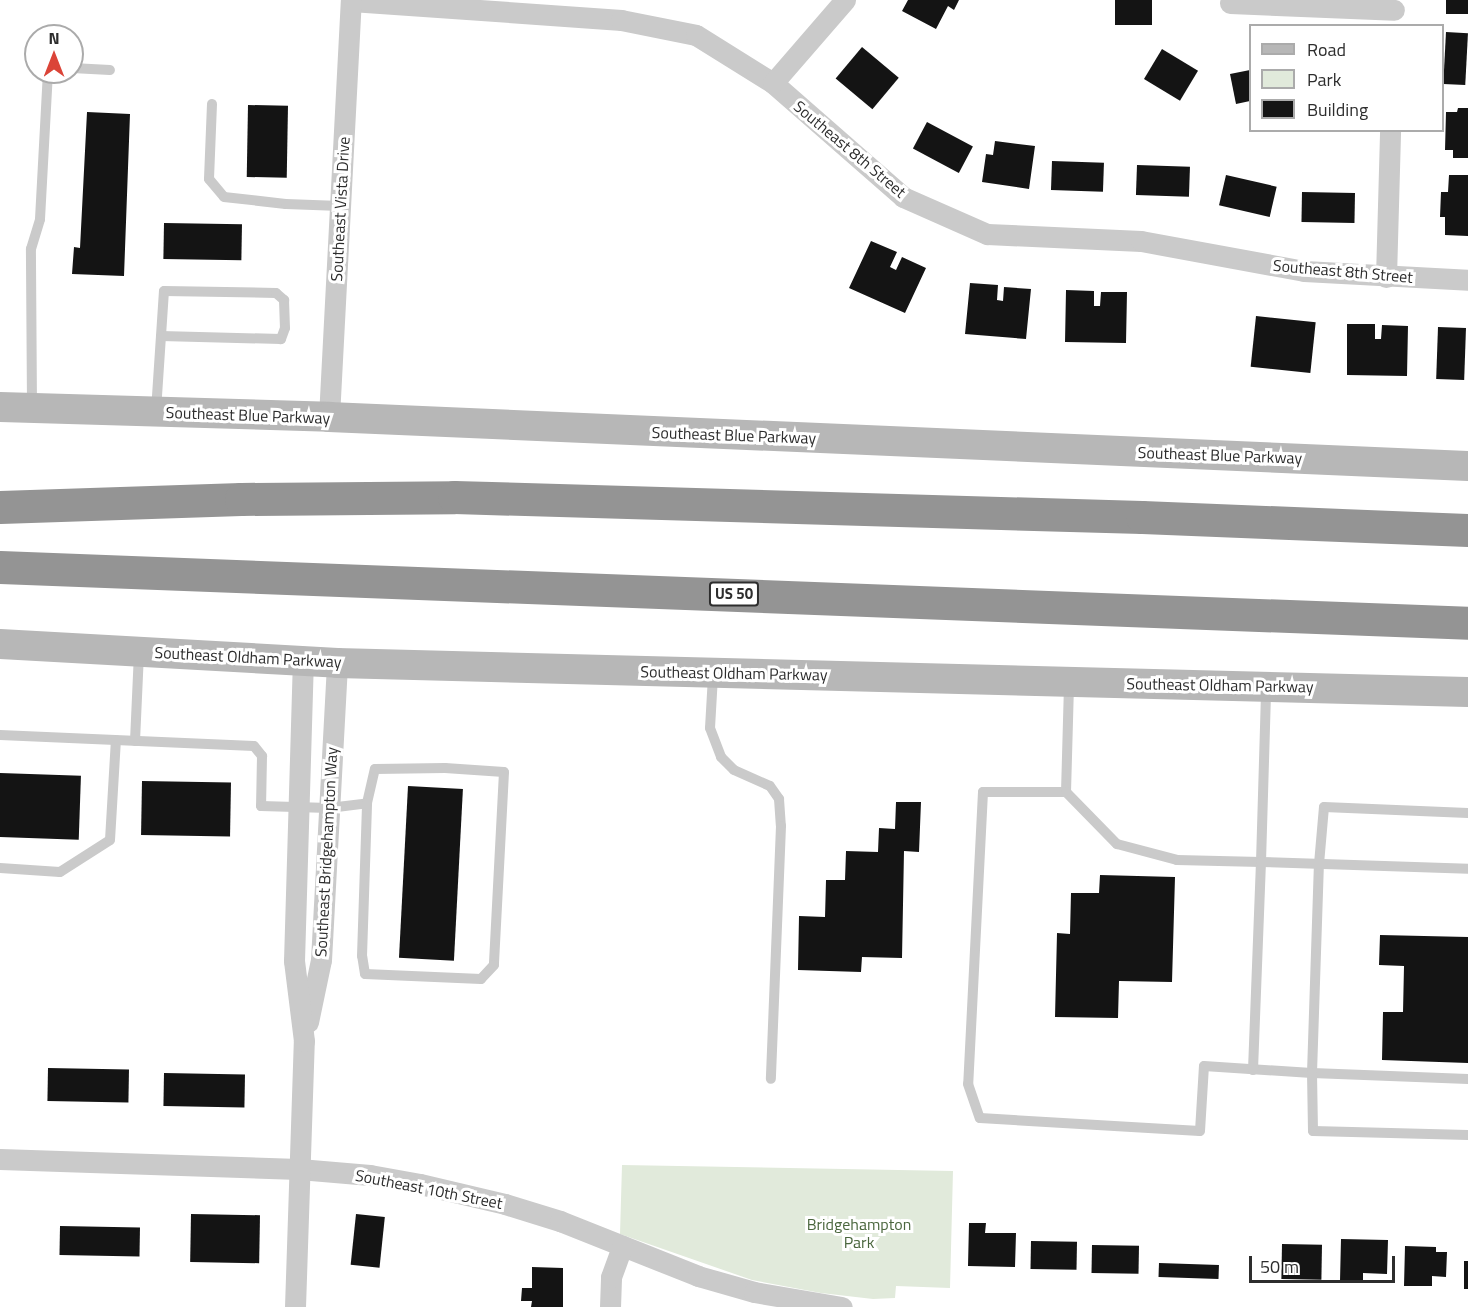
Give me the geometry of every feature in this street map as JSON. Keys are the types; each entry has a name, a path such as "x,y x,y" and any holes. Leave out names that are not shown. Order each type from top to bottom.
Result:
{"highway":[{"path":"0,507 241,499 454,497 1130,516 1468,530"},
{"name":"US 50","path":"0,567 1468,623"}],"street":[{"name":"Southeast 8th Street","path":"351,0 621,20 696,35 773,83 903,196 987,234 1141,241 1304,271 1468,280"},
{"name":"Southeast Vista Drive","path":"329,417 351,0"},
{"path":"773,83 845,0"},
{"path":"1230,3 1394,12"},
{"path":"1386,277 1390,132"},
{"name":"Southeast Blue Parkway","path":"0,407 329,417 1468,466"},
{"name":"Southeast Oldham Parkway","path":"0,644 337,663 1468,692"},
{"name":"Southeast Bridgehampton Way","path":"295,1307 304,1041 294,961 303,661"},
{"name":"Southeast Bridgehampton Way","path":"304,1041 321,960 337,663"},
{"name":"Southeast 10th Street","path":"0,1160 299,1169 370,1175 461,1192 560,1221 698,1276 743,1289 842,1307"},
{"path":"609,1307 611,1277 622,1246"}],"lane":[{"path":"84,69 110,70"},
{"path":"32,408 31,249 40,219 47,84"},
{"path":"212,104 209,179 224,196 286,204 340,206"},
{"path":"156,412 161,336 164,291 276,293 284,300 285,328 281,339 161,336"},
{"path":"135,741 139,652"},
{"path":"713,672 710,728 721,757 735,770 770,786 779,799 781,826 771,1079"},
{"path":"1066,792 1069,681"},
{"path":"1253,1070 1266,686"},
{"path":"0,735 254,746 262,756 261,806 329,808 367,802"},
{"path":"0,868 60,872 110,840 116,740"},
{"path":"445,768 504,772 494,964 481,980 365,974 362,956 367,802 375,769 445,768"},
{"path":"1468,869 1177,860 1117,844 1066,792 983,792 969,1084 980,1118 1200,1131 1204,1066 1468,1079"},
{"path":"1468,813 1324,807 1319,864 1312,1072 1313,1131 1468,1135"}],"green space":[{"name":"Bridgehampton Park","path":"622,1165 953,1171 950,1288 896,1286 895,1298 873,1299 821,1293 752,1280 620,1234"}],"building":[{"path":"908,0 959,0 954,10 948,6 936,29 902,11"},
{"path":"1115,0 1152,0 1152,25 1115,25"},
{"path":"1446,0 1468,0 1468,14 1446,14"},
{"path":"1446,32 1468,33 1465,85 1444,84"},
{"path":"862,47 899,78 872,109 836,78"},
{"path":"1162,49 1198,71 1180,101 1144,79"},
{"path":"1249,70 1249,101 1236,104 1230,74"},
{"path":"248,105 288,106 287,178 247,177"},
{"path":"1458,108 1468,108 1468,158 1453,158 1453,150 1445,150 1446,112 1457,112"},
{"path":"87,112 130,114 124,276 72,274 74,247 80,248"},
{"path":"927,122 973,146 959,173 913,148"},
{"path":"995,141 1035,146 1029,189 982,182 986,154 993,155"},
{"path":"1052,161 1104,163 1103,192 1051,190"},
{"path":"1137,165 1190,167 1189,197 1136,195"},
{"path":"1226,175 1277,187 1270,217 1219,205"},
{"path":"1449,175 1468,175 1468,236 1445,235 1445,217 1440,217 1441,192 1448,192"},
{"path":"1302,192 1355,193 1354,223 1301,222"},
{"path":"164,223 242,224 241,260 163,259"},
{"path":"871,241 897,252 890,267 896,270 902,257 926,268 905,313 849,288"},
{"path":"970,283 998,285 997,300 1003,301 1004,287 1031,289 1026,339 965,334"},
{"path":"1066,290 1094,291 1094,306 1100,306 1101,292 1127,292 1126,343 1065,342"},
{"path":"1256,316 1316,322 1310,373 1251,367"},
{"path":"1347,324 1375,324 1375,339 1381,339 1382,325 1408,326 1407,376 1347,375"},
{"path":"1438,327 1466,328 1464,380 1436,379"},
{"path":"0,773 81,776 79,840 0,837"},
{"path":"142,781 231,783 230,837 141,835"},
{"path":"408,786 463,789 454,961 399,958"},
{"path":"896,802 921,802 919,852 904,851 902,958 862,957 861,972 798,970 799,916 825,917 826,880 845,880 846,851 878,852 879,828 895,829"},
{"path":"1100,875 1175,877 1172,982 1119,981 1118,1018 1055,1017 1057,933 1070,934 1071,893 1099,893"},
{"path":"1380,935 1468,937 1468,1063 1382,1060 1383,1012 1403,1012 1404,966 1379,965"},
{"path":"48,1068 129,1069 128,1102 47,1101"},
{"path":"164,1073 245,1074 244,1107 163,1106"},
{"path":"191,1214 260,1215 259,1263 190,1262"},
{"path":"356,1214 385,1217 380,1268 351,1265"},
{"path":"969,1223 986,1223 985,1233 1016,1233 1015,1267 968,1266"},
{"path":"60,1226 140,1227 139,1256 59,1255"},
{"path":"1341,1239 1388,1240 1387,1274 1363,1273 1363,1282 1340,1281"},
{"path":"1031,1241 1077,1242 1077,1270 1031,1269"},
{"path":"1282,1244 1322,1245 1321,1280 1281,1279"},
{"path":"1092,1245 1139,1246 1139,1274 1092,1273"},
{"path":"1405,1246 1436,1247 1436,1252 1447,1252 1446,1277 1432,1276 1432,1286 1404,1286"},
{"path":"1464,1261 1468,1261 1468,1289 1464,1289"},
{"path":"1159,1263 1219,1265 1218,1279 1159,1277"},
{"path":"532,1267 563,1268 563,1307 531,1307 532,1301 521,1301 522,1288 532,1288"}]}
